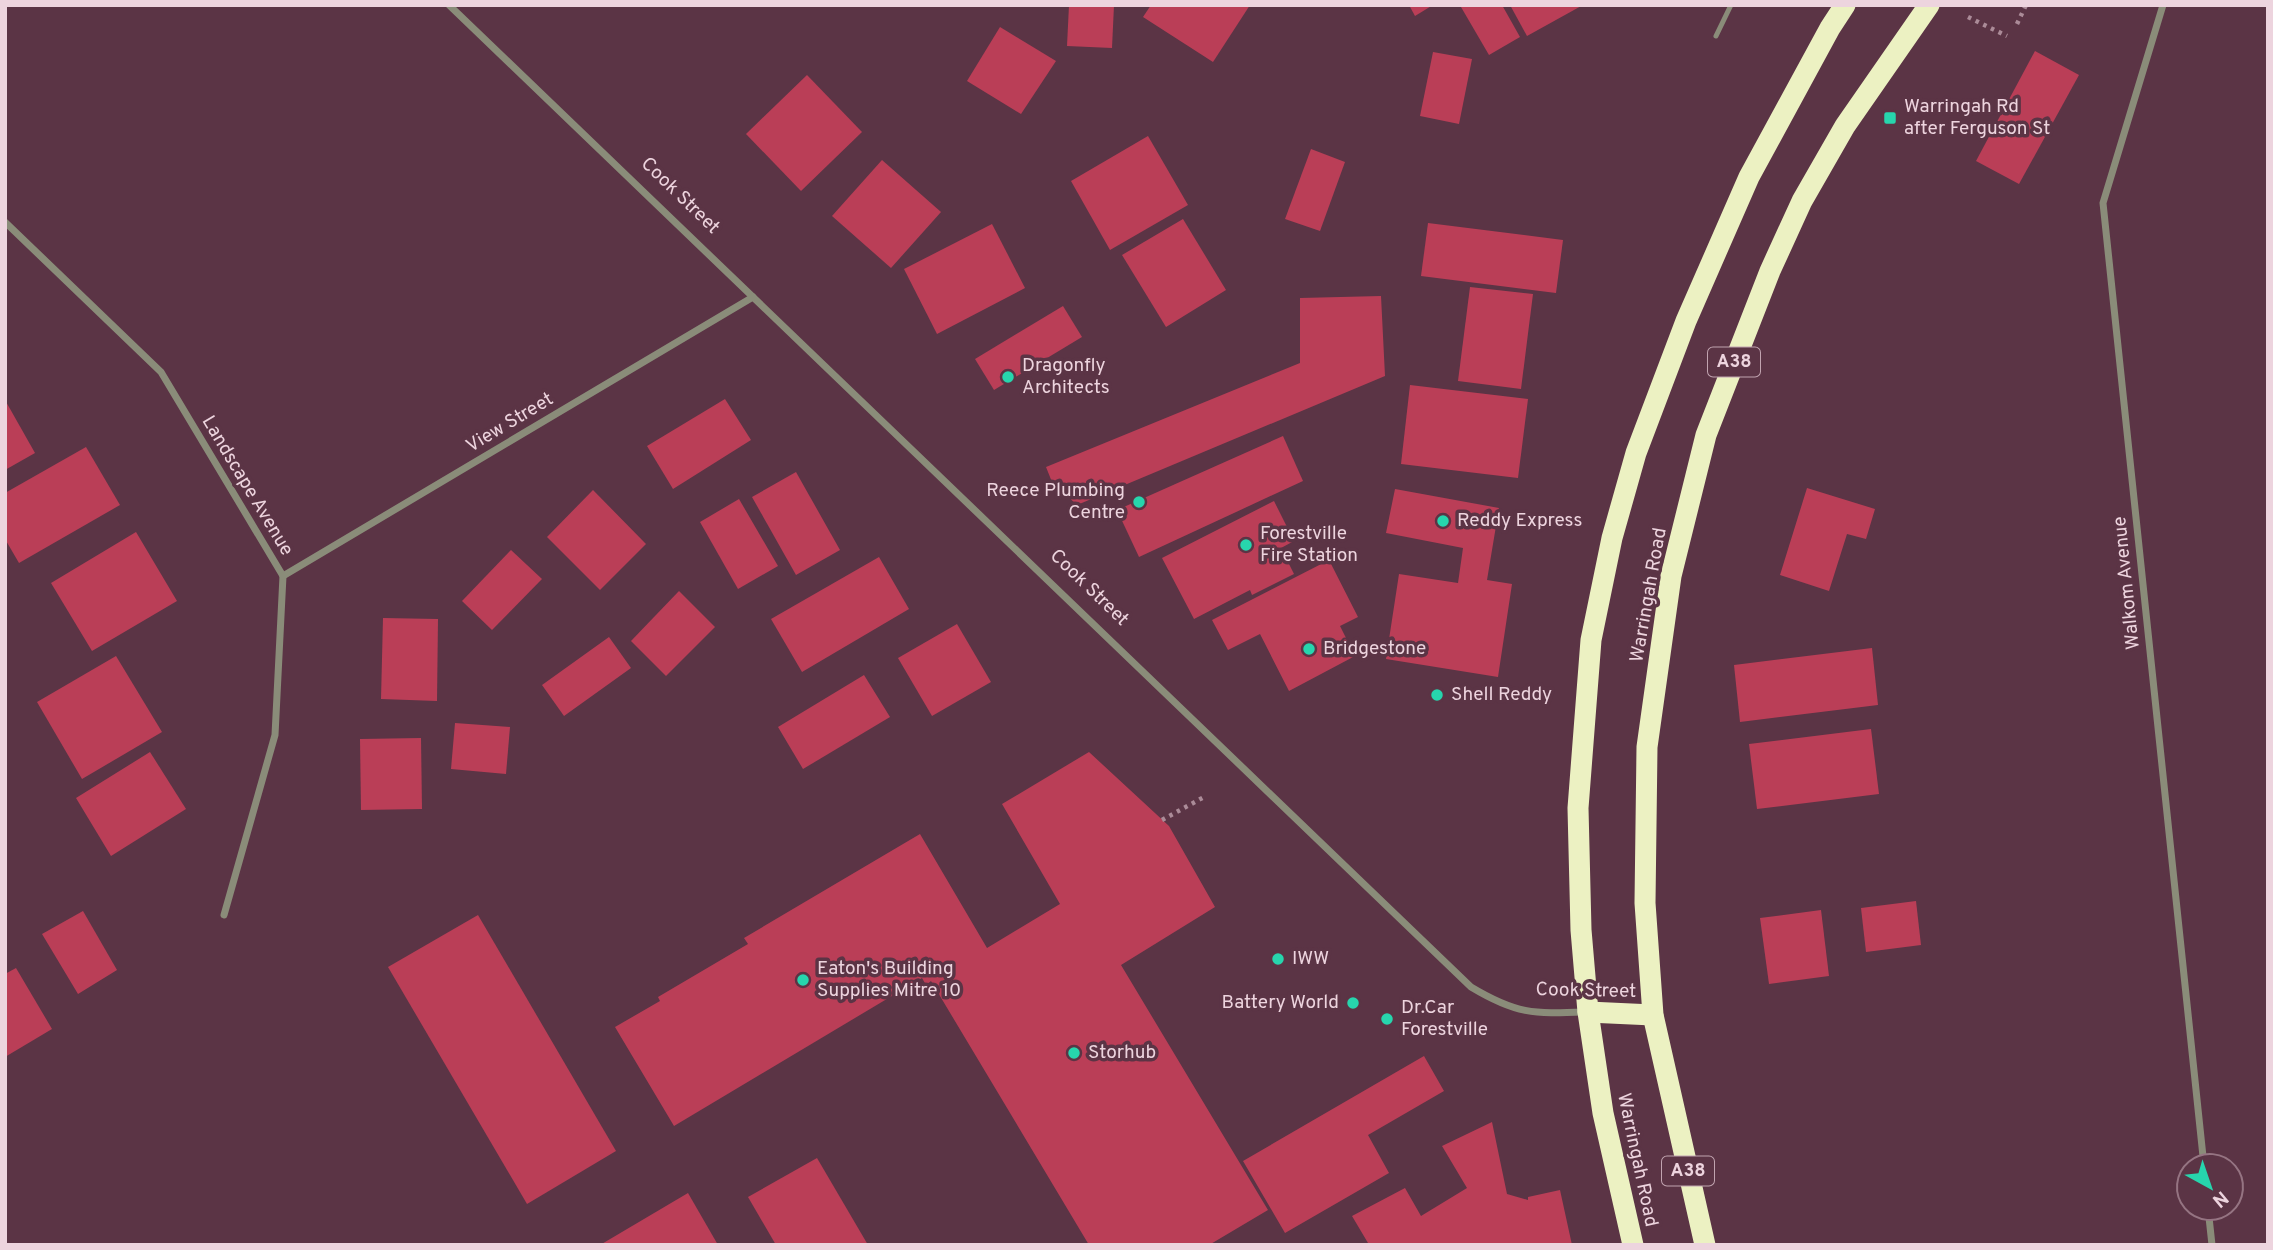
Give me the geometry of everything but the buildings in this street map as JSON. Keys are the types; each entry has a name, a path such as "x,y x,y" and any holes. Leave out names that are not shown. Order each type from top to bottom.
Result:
{"highway":[{"name":"Warringah Road","path":"1633,1245 1602,1113 1588,1012 1581,930 1578,808 1591,640 1612,538 1636,453 1686,321 1749,177 1845,5"},
{"name":"Warringah Road","path":"1705,1245 1653,1015 1645,902 1647,747 1671,576 1706,435 1770,271 1802,201 1845,126 1929,5"},
{"name":"Cook Street","path":"1588,1012 1653,1015"}],"street":[{"name":"Cook Street","path":"449,5 1471,987 1520,1011 1540,1014 1588,1012"},
{"name":"Walkom Avenue","path":"2163,5 2103,203 2203,1152"},
{"name":"Landscape Avenue","path":"5,222 161,372 284,576 275,735 224,915"},
{"name":"View Street","path":"284,576 752,297"},
{"path":"2210,1222 2212,1245"}],"lane":[{"path":"1716,36 1731,5"}],"path":[{"path":"2017,24 2026,5"},
{"path":"1968,17 2007,36"},
{"path":"1162,820 1204,797"}],"place":[{"name":"Warringah Rd after Ferguson St","path":"1890,118"},
{"name":"Dragonfly Architects","path":"1008,377"},
{"name":"Reece Plumbing Centre","path":"1139,502"},
{"name":"Reddy Express","path":"1443,521"},
{"name":"Forestville Fire Station","path":"1246,545"},
{"name":"Bridgestone","path":"1309,649"},
{"name":"Shell Reddy","path":"1437,695"},
{"name":"IWW","path":"1278,959"},
{"name":"Eaton's Building Supplies Mitre 10","path":"803,980"},
{"name":"Battery World","path":"1353,1003"},
{"name":"Dr.Car Forestville","path":"1387,1019"},
{"name":"Storhub","path":"1074,1053"}]}
